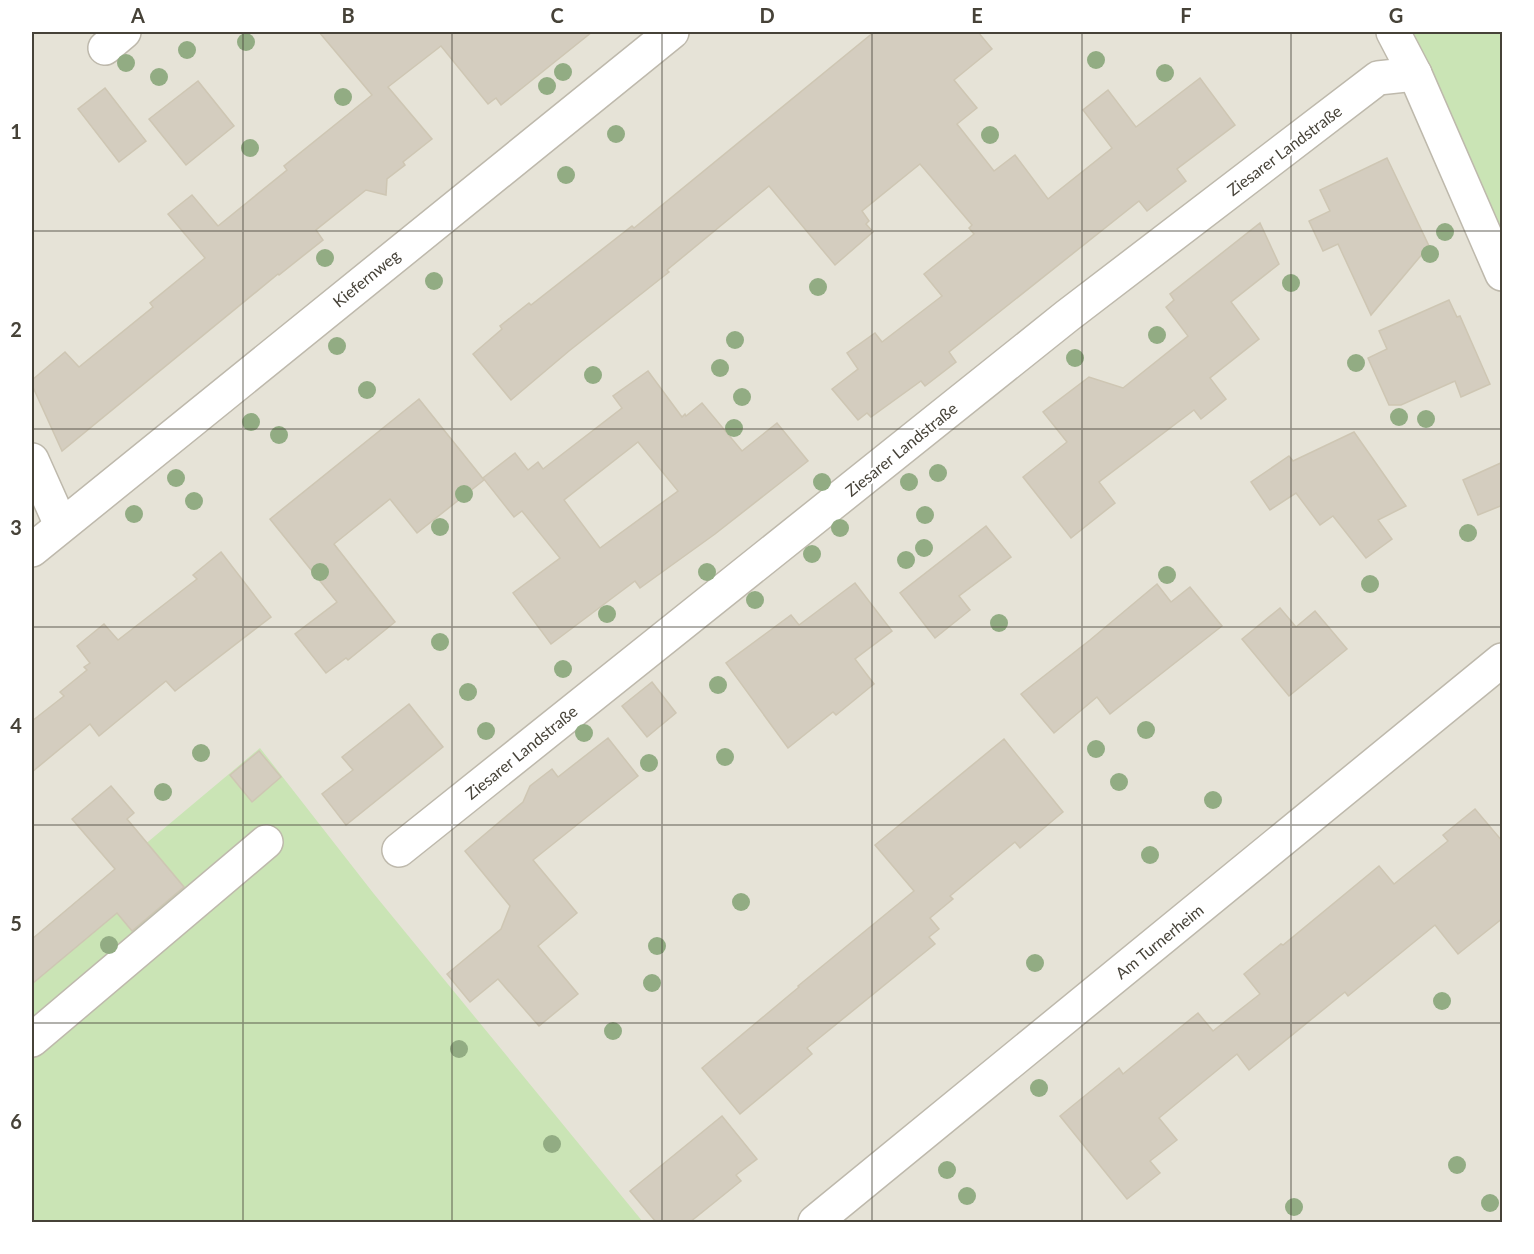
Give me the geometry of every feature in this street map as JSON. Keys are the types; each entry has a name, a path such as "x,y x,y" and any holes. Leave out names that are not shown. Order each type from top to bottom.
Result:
{"street":[{"name":"Kiefernweg","path":"32,550 672,32"},
{"path":"1393,32 1415,74 1503,274"},
{"name":"Ziesarer Landstraße","path":"399,850 1067,316 1359,92 1378,78 1415,74"},
{"path":"32,460 61,525"},
{"name":"Am Turnerheim","path":"815,1222 1503,660"},
{"path":"32,1040 266,842"}],"shaded area":[{"path":"32,32 1401,32 1502,254 1502,1222 32,1222"}],"green space":[{"path":"1401,32 1502,32 1502,254"},
{"path":"260,748 374,894 643,1222 32,1222 32,939"}],"building":[{"path":"319,32 592,32 501,105 496,98 488,104 441,46 388,87 432,139 403,162 405,165 387,179 386,195 366,190 316,230 323,240 278,274 62,451 32,385 32,380 65,352 79,367 153,307 150,303 205,258 168,214 192,195 218,226 287,170 284,166 372,95"},
{"path":"874,32 978,32 992,49 954,80 977,108 957,124 994,171 1015,155 1048,199 1112,148 1083,110 1108,90 1136,127 1200,78 1235,125 1177,169 1186,181 1147,211 1139,201 949,352 956,362 925,386 921,381 871,417 867,413 858,420 832,389 858,369 847,353 875,333 882,342 942,296 924,274 974,234 969,228 972,225 920,164 862,211 869,221 866,224 873,232 835,265 769,186 667,270 669,272 511,400 473,354 502,329 500,326 529,303 531,305 632,226 634,228"},
{"path":"198,81 234,126 186,165 149,119"},
{"path":"105,88 146,141 119,162 78,109"},
{"path":"1387,158 1429,246 1371,315 1338,244 1323,251 1309,221 1330,211 1320,190"},
{"path":"1260,223 1279,264 1231,302 1259,339 1210,378 1226,399 1201,419 1194,410 1099,482 1115,503 1071,538 1023,477 1067,442 1043,412 1089,377 1123,388 1188,336 1166,307 1174,300 1170,294"},
{"path":"1449,300 1457,317 1460,316 1490,384 1461,397 1455,381 1401,405 1389,405 1368,358 1387,349 1379,331"},
{"path":"648,371 682,417 702,403 742,451 777,423 808,461 715,534 640,588 635,581 551,644 513,593 560,558 522,511 514,517 483,478 515,453 528,470 538,462 543,469 622,408 613,396","holes":["638,442 678,491 600,548 564,500"]},
{"path":"419,399 484,480 417,533 390,499 334,544 395,622 348,660 346,658 326,673 295,634 337,602 270,519"},
{"path":"1354,432 1406,506 1378,520 1392,539 1366,558 1333,516 1320,525 1296,493 1270,510 1251,482 1289,456 1293,461"},
{"path":"1503,462 1503,505 1478,515 1463,480"},
{"path":"986,526 1011,557 959,596 970,610 935,638 900,593"},
{"path":"221,552 271,617 175,691 166,681 99,736 90,724 32,772 32,721 64,696 60,692 87,670 84,667 90,663 77,646 104,624 118,640 197,579 193,575"},
{"path":"855,583 892,631 855,659 874,684 836,715 833,712 788,748 726,663 791,615 799,625"},
{"path":"1157,584 1171,602 1190,587 1222,626 1110,714 1097,697 1054,733 1021,694"},
{"path":"1280,608 1296,627 1315,611 1347,649 1289,696 1242,639"},
{"path":"652,682 676,713 647,737 622,706"},
{"path":"409,704 443,747 346,825 322,794 353,770 342,757"},
{"path":"608,738 638,776 533,860 577,913 538,946 578,994 539,1026 498,979 470,1002 447,974 501,929 510,906 465,851 523,802 530,786 552,769 558,777"},
{"path":"1004,739 1063,812 1020,848 1015,842 950,896 953,899 930,918 939,929 929,937 935,944 807,1048 812,1054 740,1114 702,1068 914,891 875,845"},
{"path":"259,751 281,777 252,802 230,775"},
{"path":"111,786 134,813 127,819 184,887 132,931 117,913 32,984 32,939 115,869 72,819"},
{"path":"1475,809 1503,842 1503,918 1458,954 1435,925 1348,996 1345,992 1249,1070 1237,1054 1159,1118 1177,1140 1150,1161 1160,1173 1127,1199 1060,1116 1119,1068 1123,1074 1198,1013 1213,1031 1260,994 1244,974 1379,866 1394,884 1448,841 1443,835"},
{"path":"722,1116 757,1159 736,1175 741,1181 690,1222 656,1222 630,1191"}]}
